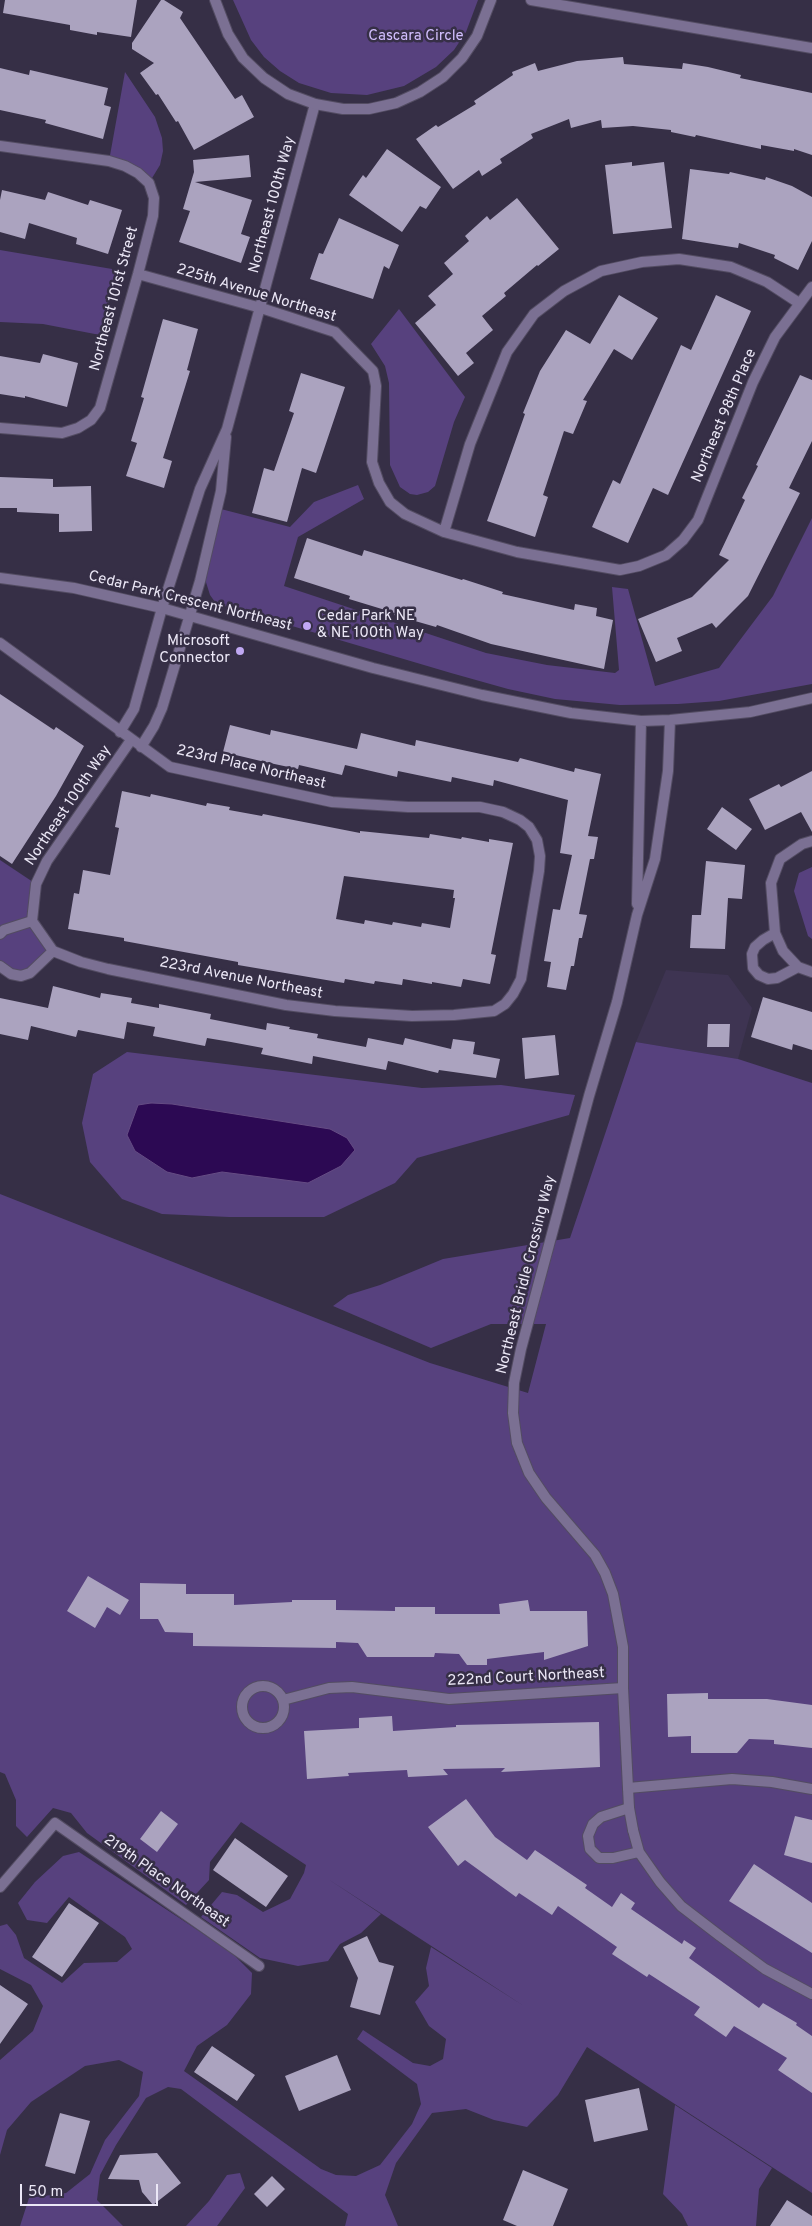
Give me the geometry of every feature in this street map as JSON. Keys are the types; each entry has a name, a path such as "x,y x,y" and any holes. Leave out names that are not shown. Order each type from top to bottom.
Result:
{"street":[{"path":"215,0 228,34 243,58 272,83 288,94 315,104 342,109 370,109 396,103 420,92 443,77 462,58 477,36 491,0"},
{"path":"532,0 812,48"},
{"name":"Northeast 100th Way","path":"120,732 134,709 162,608 200,489 227,429 315,104"},
{"name":"Northeast 101st Street","path":"0,146 109,161 138,174 149,183 154,198 153,216 105,396 100,408 91,420 78,428 62,433 0,428"},
{"path":"444,532 470,444 507,352 534,314 564,291 601,271 642,262 679,259 730,267 767,282 799,303"},
{"name":"225th Avenue Northeast","path":"138,274 261,308 335,332 373,371 376,386 372,462 379,483 390,502 405,514 444,532 516,552 611,569 620,570 639,566 666,555"},
{"name":"Northeast 98th Place","path":"666,555 683,540 698,520 760,367 775,337 812,287"},
{"name":"Northeast 100th Way","path":"141,747 162,708 200,580 221,491 227,429"},
{"name":"Cedar Park Crescent Northeast","path":"0,578 74,588 162,608 373,668 482,696 571,713 641,721 670,720 750,712 812,698"},
{"name":"223rd Place Northeast","path":"0,643 170,767 332,802 408,807 480,807 503,812 520,820 529,827 538,840 540,871 520,979 505,1004 494,1011"},
{"name":"Northeast Bridle Crossing Way","path":"670,720 668,771 663,816 655,859 637,915 618,1002 589,1096 528,1323 514,1383 513,1413 518,1443 529,1473 546,1498 595,1555 605,1573 618,1616 623,1647 623,1688 629,1808 639,1852 660,1882 681,1906 765,1969 812,1994"},
{"name":"Northeast Bridle Crossing Way","path":"637,915 641,721"},
{"name":"Northeast 100th Way","path":"32,921 36,884 41,872 131,740"},
{"path":"812,841 802,844 780,859 771,882 775,933 783,951 798,967 812,972"},
{"path":"0,934 4,930 32,921 53,951 30,973 21,976 11,974 0,966"},
{"path":"775,933 762,940 755,947 752,954 753,968 759,975 768,979 777,978 798,967"},
{"name":"223rd Avenue Northeast","path":"53,951 81,962 108,969 286,1005 335,1011 412,1016 494,1011"},
{"path":"263,1686 275,1689 283,1700 283,1714 273,1725 259,1728 252,1725 243,1715 243,1701 250,1690 256,1687 263,1686"},
{"name":"222nd Court Northeast","path":"283,1700 329,1688 352,1686 449,1699 623,1688"},
{"path":"628,1788 732,1779 772,1782 812,1789"},
{"path":"629,1808 601,1818 593,1824 588,1836 590,1849 599,1858 613,1858 639,1852"},
{"name":"219th Place Northeast","path":"0,1887 55,1823 259,1966"}],"shaded area":[{"path":"666,970 728,975 752,1008 738,1059 636,1042"},
{"path":"151,1103 172,1104 330,1129 347,1138 355,1150 341,1166 308,1183 222,1172 192,1178 167,1172 135,1151 127,1135 138,1105"}],"green space":[{"name":"Cascara Circle","path":"233,0 478,0 466,32 454,50 436,67 404,86 367,95 331,93 299,83 280,71 264,57 251,40"},
{"path":"125,72 155,117 162,138 163,151 160,165 149,183 109,161"},
{"path":"0,250 118,270 100,335 43,324 0,322"},
{"path":"399,309 465,397 454,422 435,486 428,492 417,495 410,494 400,487 390,465 389,383 385,366 371,344"},
{"path":"358,485 364,499 298,537 284,586 486,653 547,665 615,673 619,670 612,587 628,589 655,686 719,668 773,596 812,518 812,684 719,701 678,704 620,705 555,699 508,689 451,673 215,602 210,595 205,579 221,509 290,527 314,502"},
{"path":"0,860 36,884 32,921 53,951 30,973 0,966"},
{"path":"812,867 812,939 808,936 794,891 799,873"},
{"path":"636,1042 738,1059 812,1083 812,2193 587,2047 558,2095 527,2127 494,2120 466,2109 432,2113 396,2163 385,2195 398,2226 345,2226 348,2214 181,2089 168,2087 146,2098 116,2145 100,2175 97,2200 123,2226 20,2226 29,2198 66,2193 90,2174 105,2140 139,2096 143,2072 119,2060 85,2066 31,2102 7,2130 0,2155 0,2060 33,2031 43,2006 31,1985 0,1969 0,1926 7,1924 16,1935 24,1958 62,1983 84,1963 117,1962 132,1949 125,1937 69,1897 47,1923 27,1920 18,1903 35,1882 63,1856 79,1852 231,1952 252,1973 251,1994 227,2025 197,2046 184,2071 321,2169 336,2175 356,2176 380,2165 412,2124 421,2104 417,2084 357,2039 363,2030 413,2063 430,2066 443,2059 446,2039 429,2026 415,2002 429,1986 426,1968 431,1947 524,2006 328,1879 381,1914 361,1933 340,1944 328,1961 298,1966 260,1958 201,1917 222,1892 237,1895 263,1912 290,1899 304,1873 306,1865 241,1822 210,1862 209,1880 186,1905 87,1833 71,1813 53,1808 27,1837 16,1826 16,1800 5,1774 0,1772 0,1194 430,1363 528,1393 546,1324 491,1324 431,1348 333,1306 348,1295 380,1285 443,1259 570,1238"},
{"path":"127,1052 422,1088 501,1085 575,1095 569,1115 417,1158 395,1183 324,1217 229,1217 162,1214 122,1199 90,1162 82,1123 93,1074"},
{"path":"675,2105 772,2168 759,2189 756,2226 688,2226 682,2214 663,2194"},
{"path":"240,2173 245,2188 217,2226 186,2226 209,2201 227,2175"}],"building":[{"path":"5,0 137,0 131,37 97,32 97,35 70,30 70,25 3,13"},
{"path":"161,0 183,12 180,18 235,99 242,95 254,117 194,150 178,121 176,122 158,94 156,95 140,73 154,63 132,49 132,43"},
{"path":"623,57 624,64 682,69 683,63 708,67 741,75 740,78 812,93 812,155 794,149 794,151 761,145 761,149 696,135 695,137 671,132 671,130 633,126 602,128 601,120 571,128 569,119 531,134 533,138 500,159 502,163 482,176 479,170 453,189 416,139 436,125 438,127 476,104 474,101 513,75 512,72 535,63 538,71 577,61"},
{"path":"0,68 29,75 30,70 108,88 104,105 111,107 103,139 45,123 46,120 0,110"},
{"path":"387,149 441,187 426,209 420,206 402,232 349,195 363,175 366,178"},
{"path":"249,155 251,177 195,182 252,200 241,234 250,237 241,263 179,242 190,211 183,209 194,172 193,160"},
{"path":"632,162 632,166 664,162 672,228 613,234 605,165"},
{"path":"690,169 729,174 730,172 765,180 766,177 792,186 812,197 812,241 798,270 774,258 775,255 739,243 738,248 682,239"},
{"path":"2,190 45,200 48,192 88,205 90,200 122,210 108,254 76,244 77,238 29,223 25,239 0,232 0,200"},
{"path":"517,198 559,249 504,293 506,296 482,316 493,330 466,353 474,363 458,376 415,323 436,305 428,296 453,274 444,263 469,241 465,236 487,216 490,220"},
{"path":"339,218 399,245 389,269 384,266 373,299 310,279 319,253 323,254"},
{"path":"619,295 658,318 632,360 614,349 583,400 587,401 573,434 564,431 543,495 548,497 535,537 487,521 525,414 523,413 540,371 566,330 590,344"},
{"path":"716,295 751,311 668,495 653,488 628,543 592,527 613,480 620,484 681,345 691,350"},
{"path":"163,319 198,329 187,370 190,371 163,458 172,461 164,488 126,476 137,443 131,441 144,398 141,397"},
{"path":"43,354 78,363 67,407 25,396 25,398 0,394 0,356 40,363"},
{"path":"301,373 345,387 316,473 302,468 287,522 252,513 264,468 274,471 294,413 289,411"},
{"path":"800,375 812,380 812,441 789,488 800,493 748,596 716,628 712,623 677,638 682,651 656,662 638,619 692,597 729,560 719,555 745,500 742,498 758,466 756,465"},
{"path":"0,477 53,479 53,487 91,486 92,531 59,532 59,514 17,512 17,508 0,508"},
{"path":"307,538 362,556 364,550 463,579 503,592 502,594 574,610 575,604 597,608 596,616 613,620 604,669 491,644 437,625 436,627 394,615 395,613 349,599 350,596 294,578"},
{"path":"0,694 54,730 56,727 84,746 56,796 12,864 0,856"},
{"path":"230,725 270,735 271,730 357,749 361,733 415,746 416,740 518,762 520,758 574,772 575,768 601,774 588,836 598,837 594,859 590,859 579,914 587,915 582,938 579,938 574,966 571,966 566,990 547,987 551,962 544,961 553,909 560,910 572,855 560,853 568,800 494,780 493,786 452,777 451,782 398,771 397,777 345,765 342,775 299,765 298,769 265,762 223,752"},
{"path":"812,771 812,832 801,812 765,830 749,799 779,784 781,787"},
{"path":"122,791 150,797 151,794 206,806 207,803 230,807 229,810 262,816 263,814 360,833 360,831 429,838 430,834 461,839 462,837 489,842 489,839 513,843 491,954 496,955 490,984 463,979 461,987 403,979 402,985 375,981 374,984 345,979 344,983 238,965 238,962 124,941 124,938 68,929 74,893 79,894 83,870 110,875 119,828 115,827","holes":["344,876 454,890 453,898 455,898 450,928 422,923 421,927 393,922 392,925 365,920 364,924 336,919"]},
{"path":"722,807 752,829 736,850 707,829"},
{"path":"706,861 745,865 742,899 728,898 725,949 690,948 692,915 701,915"},
{"path":"53,986 100,998 101,993 132,998 131,1003 159,1008 159,1004 211,1014 210,1019 266,1030 267,1023 290,1027 289,1029 318,1034 317,1038 366,1047 368,1038 403,1045 405,1038 451,1049 453,1039 475,1042 473,1054 500,1059 496,1078 439,1070 438,1073 388,1061 386,1070 313,1056 312,1064 261,1054 263,1048 231,1042 207,1038 205,1046 153,1036 155,1027 127,1022 124,1039 78,1030 76,1037 31,1026 28,1040 0,1034 0,998 48,1008"},
{"path":"763,997 812,1012 812,1050 793,1044 792,1050 751,1037"},
{"path":"708,1024 730,1024 729,1047 707,1047"},
{"path":"555,1035 559,1075 525,1079 522,1038"},
{"path":"88,1576 129,1600 120,1615 107,1607 95,1628 67,1611"},
{"path":"140,1583 186,1584 186,1594 234,1594 234,1605 292,1602 292,1600 336,1600 336,1610 395,1611 395,1607 435,1607 435,1614 500,1614 499,1604 528,1600 530,1611 587,1611 588,1646 544,1660 544,1652 487,1659 487,1665 467,1665 459,1654 435,1653 434,1657 367,1657 358,1643 336,1642 336,1648 193,1646 193,1633 165,1632 158,1619 140,1619"},
{"path":"708,1693 708,1699 767,1699 812,1705 812,1748 774,1744 774,1740 749,1739 737,1753 691,1753 691,1736 668,1737 667,1694"},
{"path":"392,1716 393,1731 456,1727 456,1725 599,1722 600,1767 501,1772 505,1768 443,1769 448,1775 408,1777 407,1770 348,1773 349,1776 307,1779 304,1731 359,1728 359,1718"},
{"path":"466,1799 495,1837 527,1860 535,1850 587,1885 585,1888 612,1907 621,1893 635,1903 631,1909 682,1944 684,1940 696,1948 689,1958 759,2008 763,2003 797,2023 796,2025 812,2036 812,2093 778,2070 787,2058 734,2026 726,2037 694,2015 700,2007 649,1974 647,1977 612,1954 617,1947 558,1906 552,1915 519,1893 516,1897 465,1860 458,1866 428,1827"},
{"path":"161,1811 178,1824 157,1852 140,1839"},
{"path":"795,1816 812,1820 812,1863 784,1855"},
{"path":"235,1838 288,1876 266,1907 213,1870"},
{"path":"754,1864 812,1903 812,1953 729,1901"},
{"path":"69,1903 99,1923 62,1977 32,1957"},
{"path":"367,1936 379,1962 394,1966 380,2015 350,2007 358,1978 343,1947"},
{"path":"0,1985 28,2004 0,2044"},
{"path":"212,2046 255,2075 237,2101 194,2072"},
{"path":"337,2055 351,2090 299,2111 285,2076"},
{"path":"639,2088 648,2130 594,2142 585,2100"},
{"path":"60,2113 90,2121 75,2174 45,2166"},
{"path":"157,2153 181,2183 153,2205 142,2192 139,2180 108,2179 120,2155"},
{"path":"523,2170 568,2189 553,2226 517,2226 503,2220"},
{"path":"272,2176 285,2189 267,2207 254,2194"},
{"path":"787,2200 812,2216 812,2226 770,2226"}],"place":[{"name":"Cedar Park NE & NE 100th Way","path":"307,626"},
{"name":"Microsoft Connector","path":"240,651"}]}
